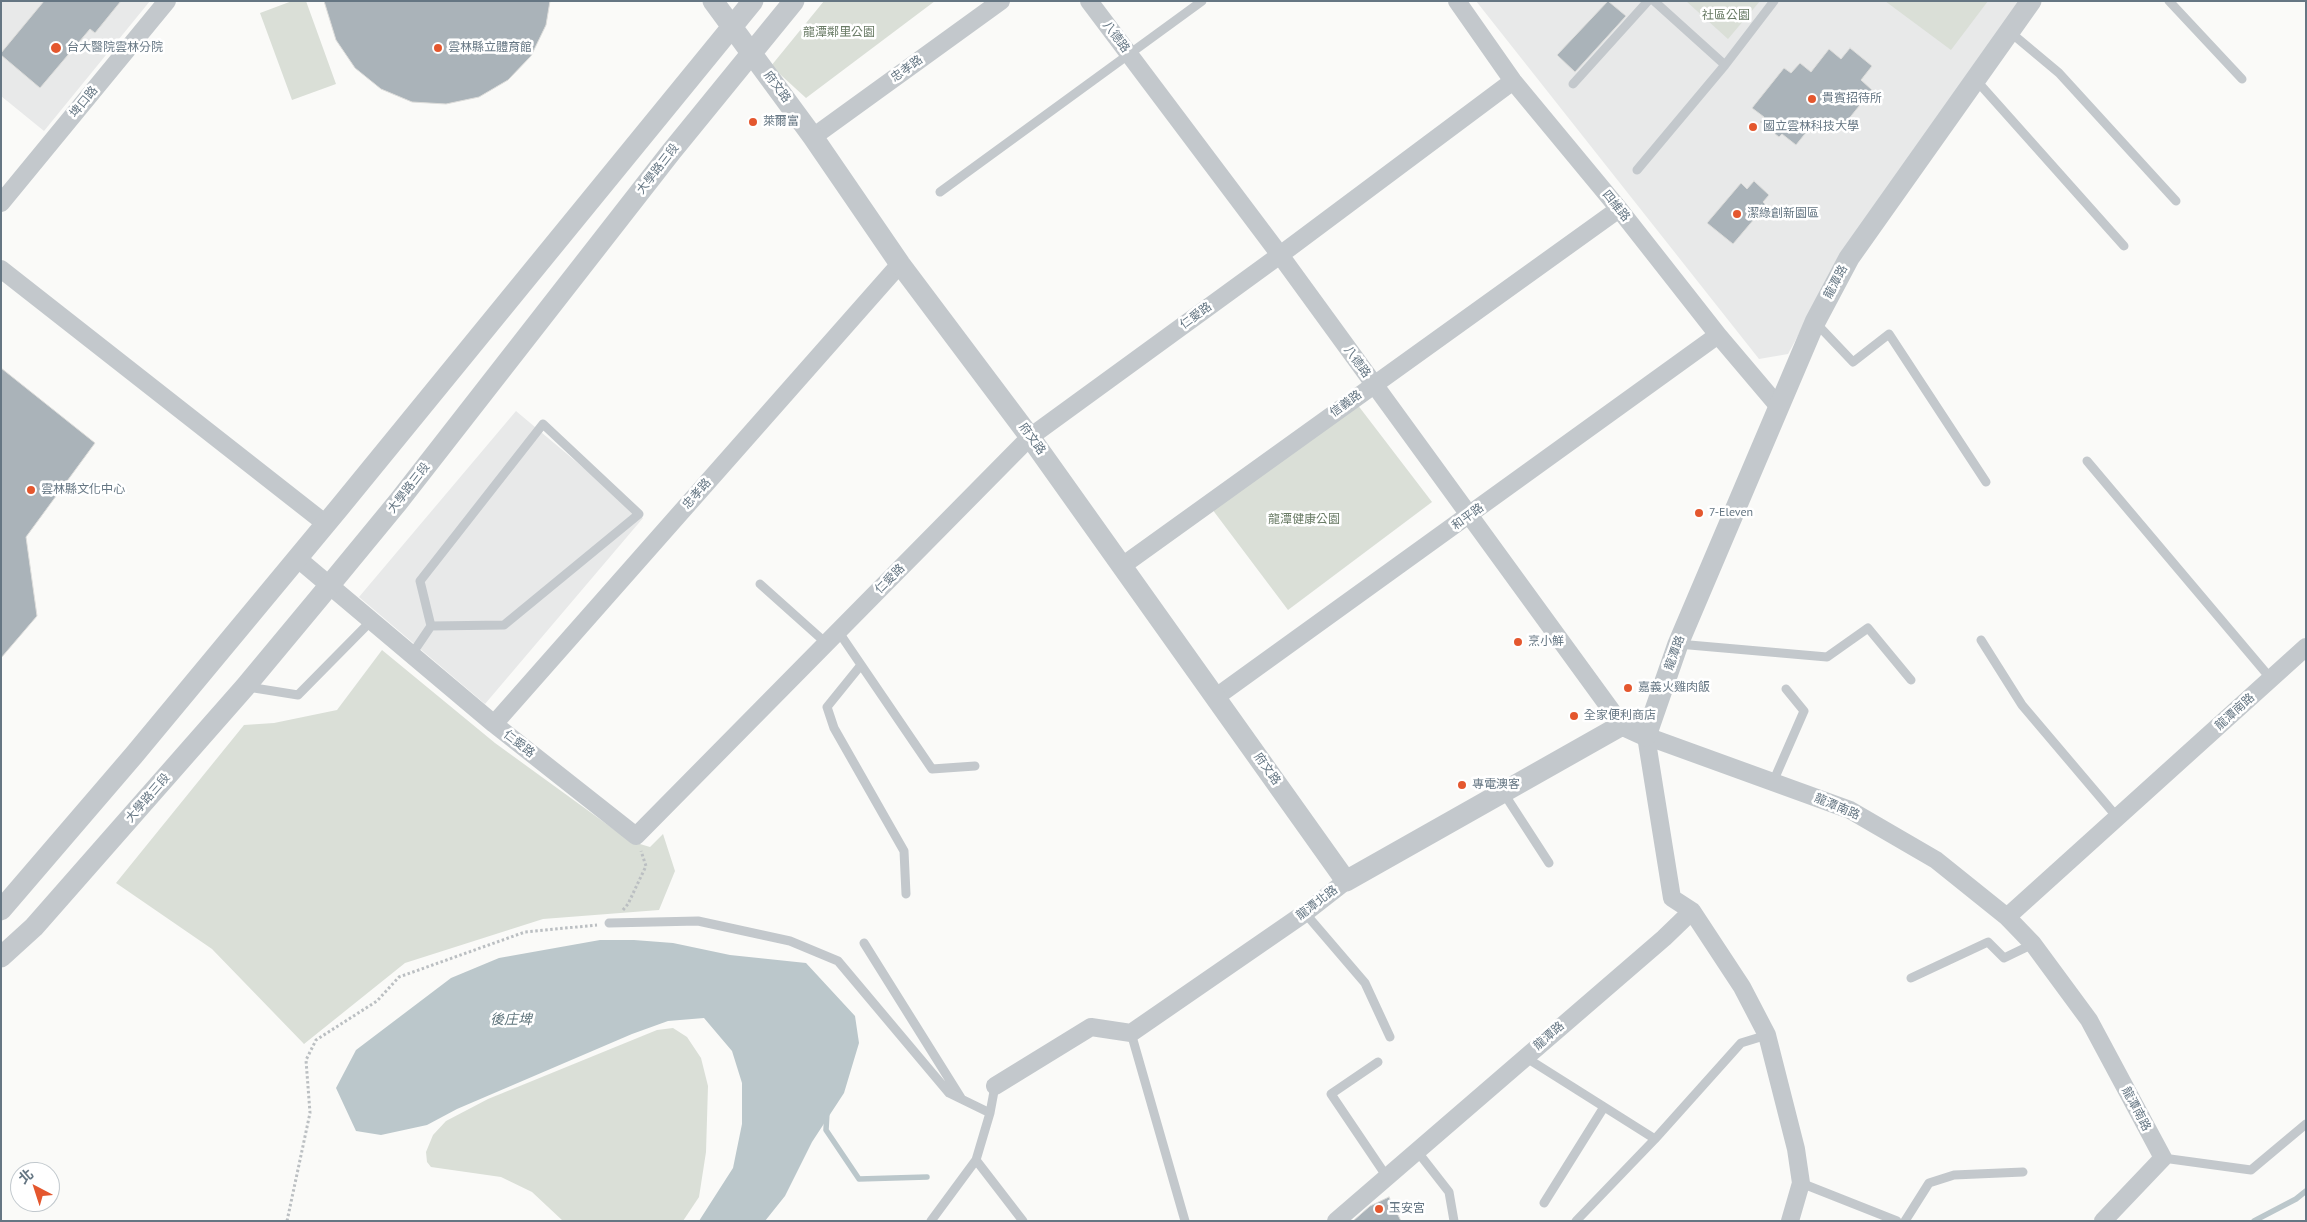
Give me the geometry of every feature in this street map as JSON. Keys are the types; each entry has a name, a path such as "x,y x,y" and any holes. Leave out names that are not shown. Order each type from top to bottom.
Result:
{"street":[{"name":"埤口路","path":"1,203 167,1"},
{"name":"府文路","path":"713,1 813,137 900,264 1030,437 1346,881"},
{"path":"1,910 326,524 753,1"},
{"name":"大學路三段","path":"1,956 34,927 245,687 330,585 398,502 671,152 794,1"},
{"name":"忠孝路","path":"813,137 1001,1"},
{"name":"八德路","path":"1089,1 1280,255 1622,725"},
{"name":"四維路","path":"1457,1 1513,81 1619,209 1718,335 1779,407"},
{"name":"龍潭路","path":"1336,1221 1664,938 1692,911 1672,898 1646,736 1678,644 1815,322 1848,258 2031,1"},
{"name":"仁愛路","path":"297,558 494,724 636,836 1030,437 1280,255 1513,81"},
{"name":"信義路","path":"1122,566 1619,209"},
{"name":"忠孝路","path":"494,724 900,264"},
{"path":"1,269 326,524"},
{"name":"和平路","path":"1216,697 1718,335"},
{"name":"龍潭南路","path":"2007,917 2304,651"},
{"path":"1622,725 1646,736"},
{"name":"龍潭北路","path":"1131,1033 1305,913 1346,881 1622,725"},
{"name":"龍潭南路","path":"1646,736 1850,810 1936,860 2007,917 2033,944 2090,1020 2163,1158"},
{"path":"1692,911 1742,987 1767,1035 1796,1149 1801,1183 1790,1221"},
{"path":"995,1086 1091,1027 1131,1033"},
{"path":"2103,1221 2163,1158"}],"lane":[{"path":"940,192 1202,1"},
{"path":"1573,84 1648,1"},
{"path":"1654,1 1725,65"},
{"path":"1637,170 1725,65 1774,1"},
{"path":"2169,1 2242,78"},
{"path":"2010,32 2059,73 2176,201"},
{"path":"1976,80 2124,246"},
{"path":"1815,322 1853,362 1889,334 1986,482"},
{"path":"412,654 431,626 420,581 542,424 639,514 504,625 431,626"},
{"path":"2087,461 2272,680"},
{"path":"760,584 826,643"},
{"path":"245,687 298,695 372,620"},
{"path":"1678,644 1826,657 1868,628 1911,680"},
{"path":"838,631 932,769 975,766"},
{"path":"1981,640 2022,705 2118,817"},
{"path":"861,665 827,707 834,728 904,851 906,894"},
{"path":"1773,782 1804,711 1786,689"},
{"path":"1503,792 1549,863"},
{"path":"1305,913 1364,983 1390,1037"},
{"path":"609,923 698,921 790,941 838,961 949,1093 990,1113"},
{"path":"1911,978 1988,942 2004,958 2033,944"},
{"path":"864,943 961,1099"},
{"path":"1131,1033 1184,1221"},
{"path":"1576,1221 1655,1139 1741,1043 1767,1035"},
{"path":"1525,1057 1655,1139"},
{"path":"1378,1062 1330,1094 1387,1177"},
{"path":"931,1221 976,1160 990,1113 995,1086"},
{"path":"1544,1203 1604,1107"},
{"path":"2163,1158 2251,1170 2306,1124"},
{"path":"1417,1151 1449,1192 1454,1221"},
{"path":"976,1160 1023,1221"},
{"path":"1905,1221 1929,1183 1954,1175 2023,1172"},
{"path":"1801,1183 1897,1221"}],"path":[{"path":"287,1221 310,1114 306,1060 316,1040 377,1001 398,977 525,932 609,923 628,904 646,866 636,836"}],"shaded area":[{"name":"台大醫院雲林分院","path":"1,1 150,1 44,131 1,96"},
{"name":"國立雲林科技大學","path":"1476,1 2019,1 1843,253 1788,354 1759,359"},
{"path":"516,411 643,518 485,704 359,597"}],"green space":[{"path":"292,1 306,1 336,84 292,100 260,13"},
{"name":"龍潭鄰里公園","path":"824,1 935,1 806,98 771,66"},
{"name":"社區公園","path":"1686,1 1760,1 1728,39"},
{"path":"1885,1 1988,1 1951,50"},
{"name":"龍潭健康公園","path":"1357,404 1432,502 1288,610 1212,509"},
{"path":"382,650 495,743 630,841 650,847 663,834 675,871 659,910 543,919 405,963 304,1044 212,949 116,883 244,725 274,723 337,710"},
{"path":"673,1028 687,1037 701,1058 708,1086 706,1152 699,1197 683,1221 563,1221 532,1192 501,1177 431,1167 427,1162 426,1152 433,1135 446,1121 488,1099 657,1030"}],"water":[{"name":"後庄埤","path":"600,940 673,943 730,955 806,963 855,1016 859,1043 844,1093 812,1142 785,1196 765,1221 699,1221 733,1168 742,1124 742,1083 732,1051 704,1018 668,1021 632,1034 457,1109 427,1125 381,1135 356,1131 336,1088 356,1050 451,978 499,958"}],"building":[{"path":"44,1 121,1 95,33 90,29 40,88 1,53"},
{"name":"雲林縣立體育館","path":"324,1 550,1 546,25 531,56 508,80 479,97 446,104 412,102 381,89 355,68 336,40"},
{"path":"1608,1 1626,16 1575,72 1557,55"},
{"name":"貴賓招待所","path":"1850,48 1872,66 1861,80 1872,90 1843,126 1833,118 1825,128 1816,120 1796,145 1782,134 1779,137 1760,122 1764,117 1752,108 1784,68 1791,73 1800,63 1811,72 1829,49 1841,59"},
{"name":"潔綠創新園區","path":"1754,181 1769,195 1763,202 1766,205 1733,244 1707,223 1741,183 1747,189"},
{"name":"雲林縣文化中心","path":"1,368 95,443 26,537 37,616 1,658"},
{"name":"玉安宮","path":"1389,1197 1401,1221 1353,1221 1370,1206"}],"waterway":[{"path":"827,1112 826,1130 859,1179 927,1177"},
{"path":"2254,1221 2296,1199 2306,1191"}],"place":[{"name":"台大醫院雲林分院","path":"56,48"},
{"name":"雲林縣立體育館","path":"438,48"},
{"name":"貴賓招待所","path":"1812,99"},
{"name":"萊爾富","path":"753,122"},
{"name":"國立雲林科技大學","path":"1753,127"},
{"name":"潔綠創新園區","path":"1737,214"},
{"name":"雲林縣文化中心","path":"31,490"},
{"name":"7-Eleven","path":"1699,513"},
{"name":"烹小鮮","path":"1518,642"},
{"name":"嘉義火雞肉飯","path":"1628,688"},
{"name":"全家便利商店","path":"1574,716"},
{"name":"專電澳客","path":"1462,785"},
{"name":"玉安宮","path":"1379,1209"}]}
